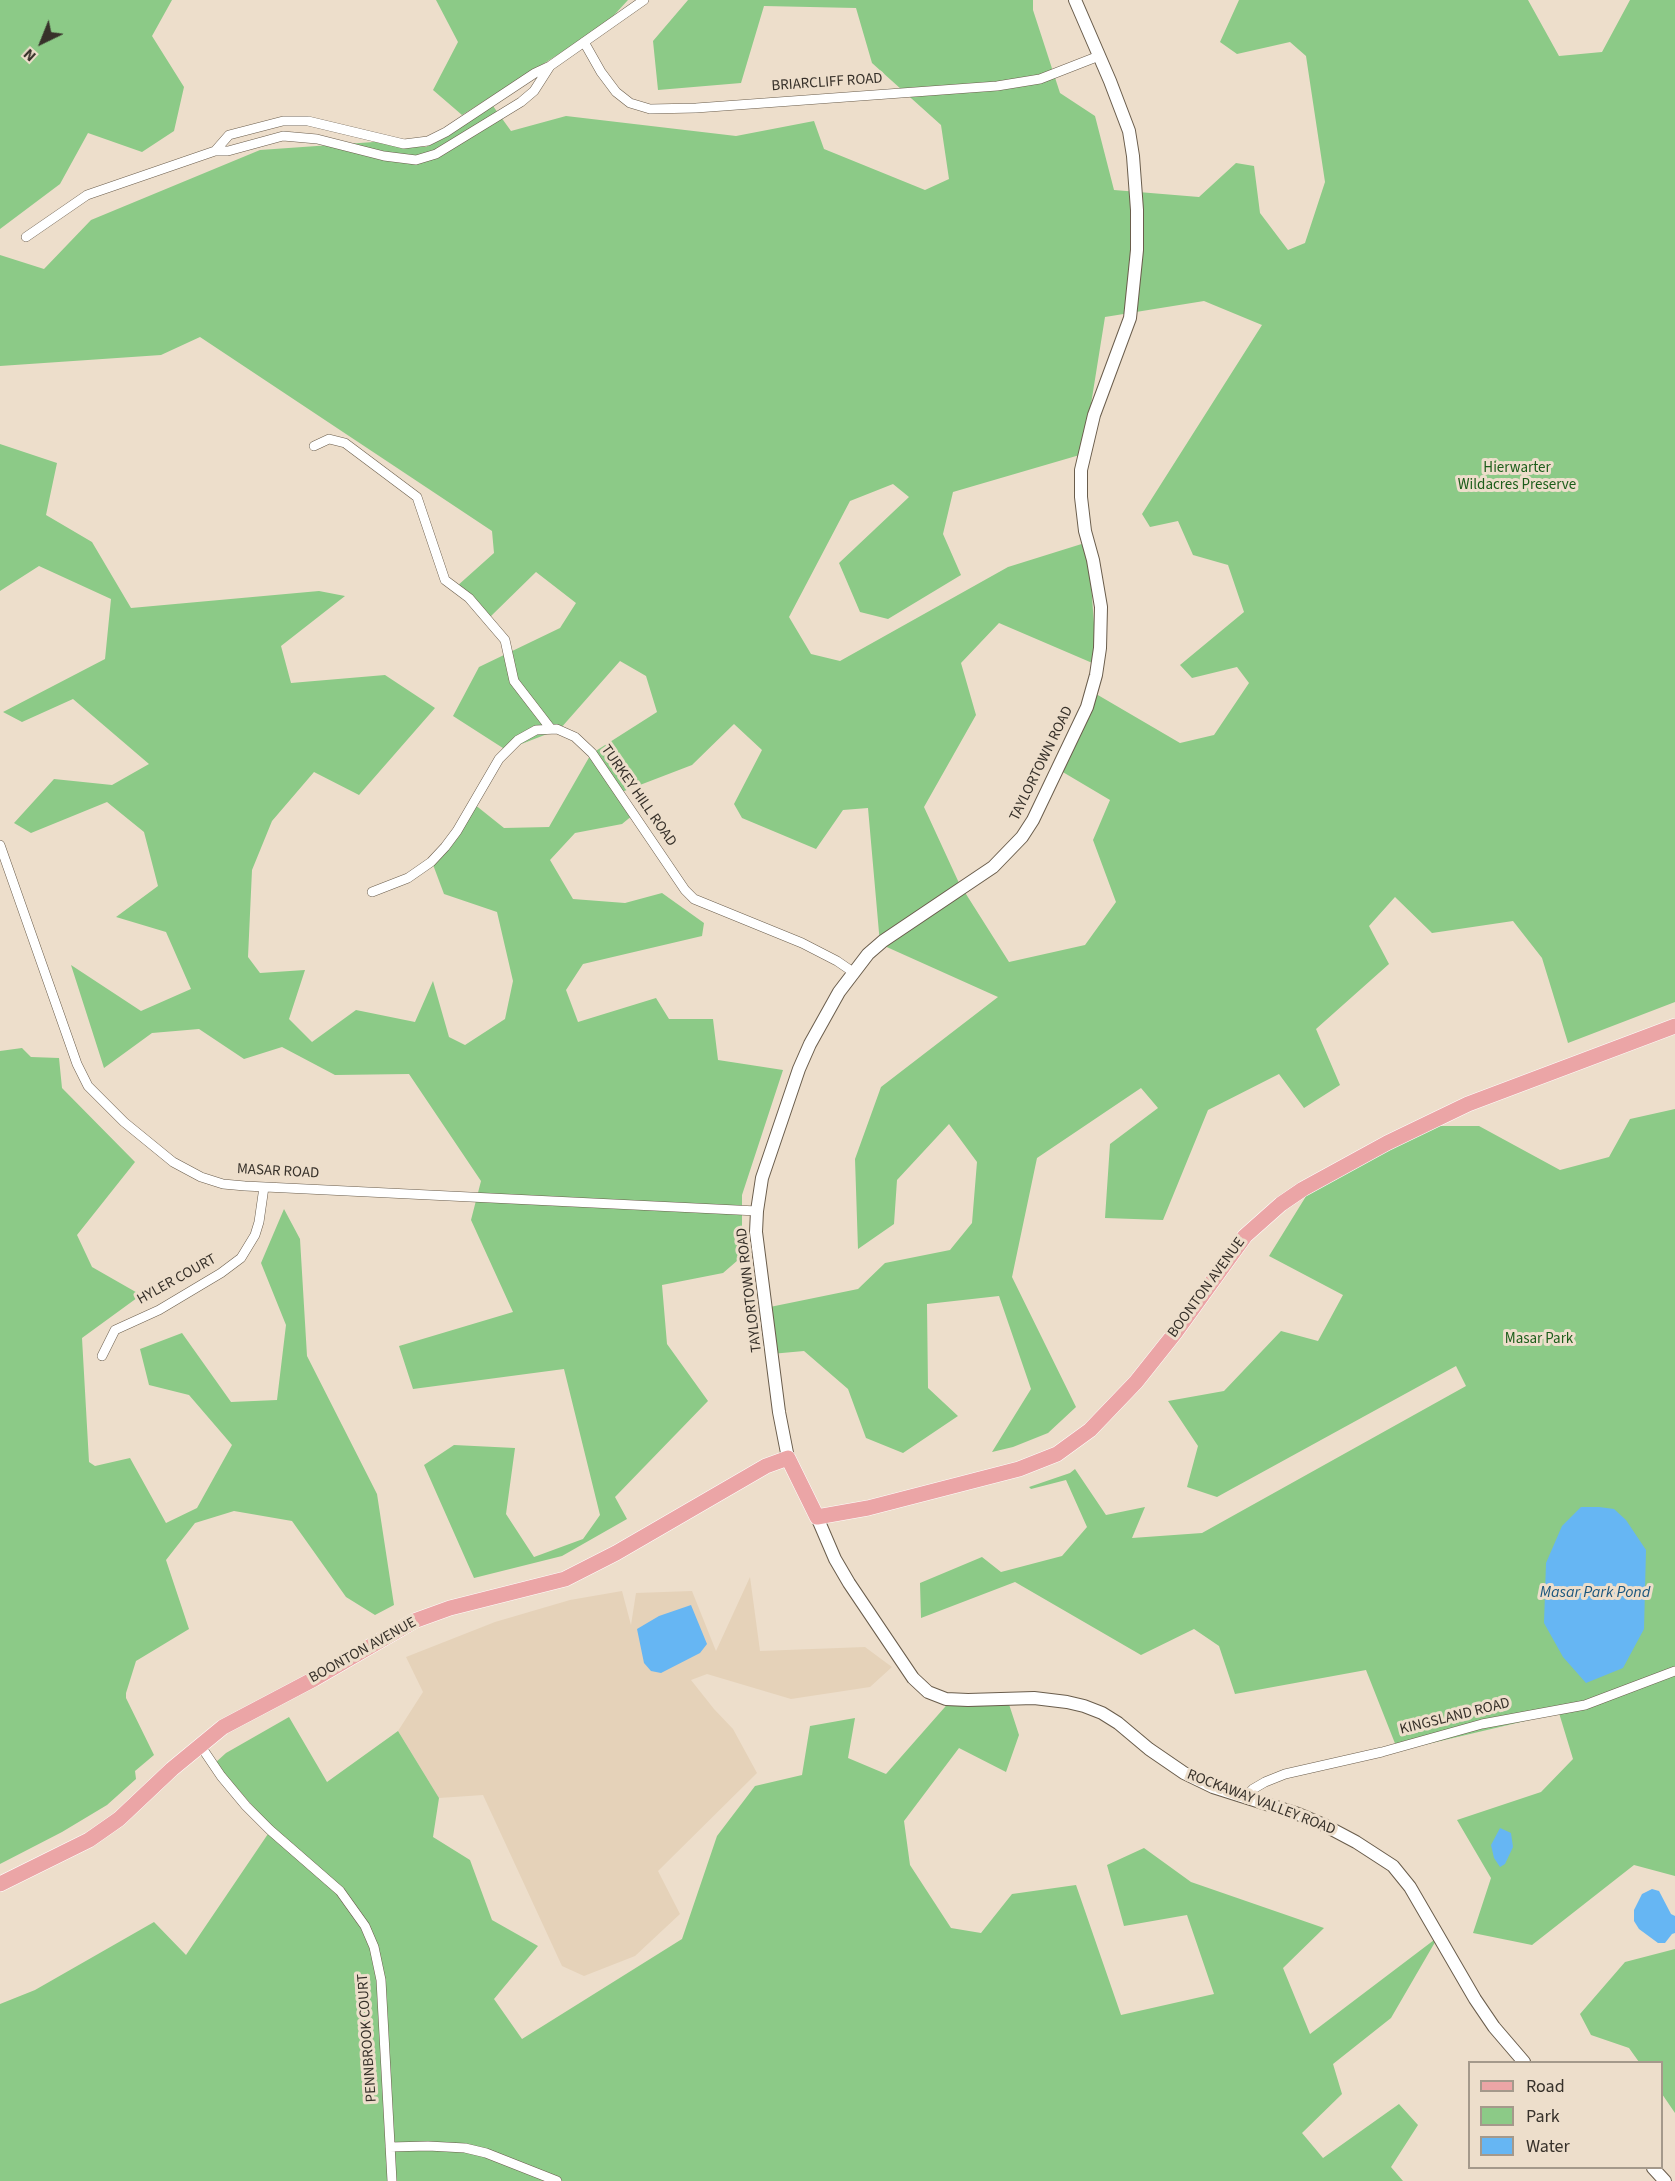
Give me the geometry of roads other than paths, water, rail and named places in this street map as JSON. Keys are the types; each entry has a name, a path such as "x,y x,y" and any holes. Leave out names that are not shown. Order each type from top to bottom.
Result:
{"main road":[{"name":"BOONTON AVENUE","path":"817,1517 868,1508 1019,1470 1057,1454 1090,1430 1136,1382 1175,1333 1245,1236 1281,1204 1303,1189 1387,1143 1468,1104 1675,1026"},
{"name":"BOONTON AVENUE","path":"0,1884 89,1840 119,1819 223,1727 314,1679 414,1621 450,1608 565,1579 598,1564 766,1466 788,1458"},
{"name":"ROCKAWAY VALLEY ROAD","path":"788,1458 817,1517"}],"street":[{"path":"215,151 229,135 292,120 321,124 404,144 428,141 535,73 550,66 644,0"},
{"name":"TAYLORTOWN ROAD","path":"788,1458 779,1412 757,1246 757,1211 762,1178 799,1069 810,1044 853,972 883,941 974,880 1008,853 1033,820 1089,700 1100,648 1101,607 1093,560 1085,531 1081,470 1094,415 1130,318 1137,250 1136,188 1130,139 1120,106 1075,0"},
{"name":"BRIARCLIFF ROAD","path":"584,42 601,72 616,92 630,103 650,109 696,108 997,86 1040,79 1099,56"},
{"path":"26,237 81,198 215,151 228,151 283,136 317,139 384,156 416,160 436,154 521,102 534,91 550,66"},
{"path":"317,139 321,124"},
{"path":"438,135 447,148"},
{"path":"314,446 329,440 345,443 417,497 445,580 469,598 506,640 514,681 551,729 530,733 508,748 484,782 457,831 445,848 430,862 408,878 372,892"},
{"name":"TURKEY HILL ROAD","path":"551,729 569,733 592,753 680,883 694,899 801,943 837,961 853,972"},
{"name":"MASAR ROAD","path":"0,845 77,1064 88,1086 124,1122 178,1166 223,1184 757,1211"},
{"name":"HYLER COURT","path":"102,1356 115,1330 170,1304 241,1258 255,1235 264,1187"},
{"name":"ROCKAWAY VALLEY ROAD","path":"817,1517 835,1559 849,1583 913,1678 928,1692 945,1699 1034,1698 1084,1706 1118,1723 1149,1749 1184,1773 1213,1787 1323,1825 1356,1842 1393,1866 1410,1887 1475,1999 1494,2027 1523,2061"},
{"name":"KINGSLAND ROAD","path":"1245,1797 1264,1782 1286,1774 1393,1749 1482,1724 1585,1705 1675,1671"},
{"name":"PENNBROOK COURT","path":"200,1745 221,1776 246,1806 270,1830 340,1890 365,1926 374,1947 381,1980 392,2181"},
{"path":"390,2147 465,2148 486,2153 557,2181"},
{"path":"1654,2169 1665,2181"}],"water":[{"name":"Masar Park Pond","path":"1581,1507 1614,1509 1626,1520 1646,1550 1644,1629 1623,1668 1586,1683 1563,1657 1544,1623 1546,1563 1562,1526"},
{"path":"691,1605 707,1644 700,1653 661,1673 651,1671 644,1663 637,1629 659,1616"},
{"path":"1500,1828 1511,1833 1513,1847 1505,1864 1500,1867 1494,1858 1491,1845"},
{"path":"1652,1889 1659,1891 1671,1914 1675,1916 1675,1933 1665,1943 1658,1943 1639,1929 1634,1921 1634,1910 1642,1894"}],"park label":[{"name":"Hierwarter Wildacres Preserve","path":"1517,478"},
{"name":"Masar Park","path":"1539,1340"}]}
